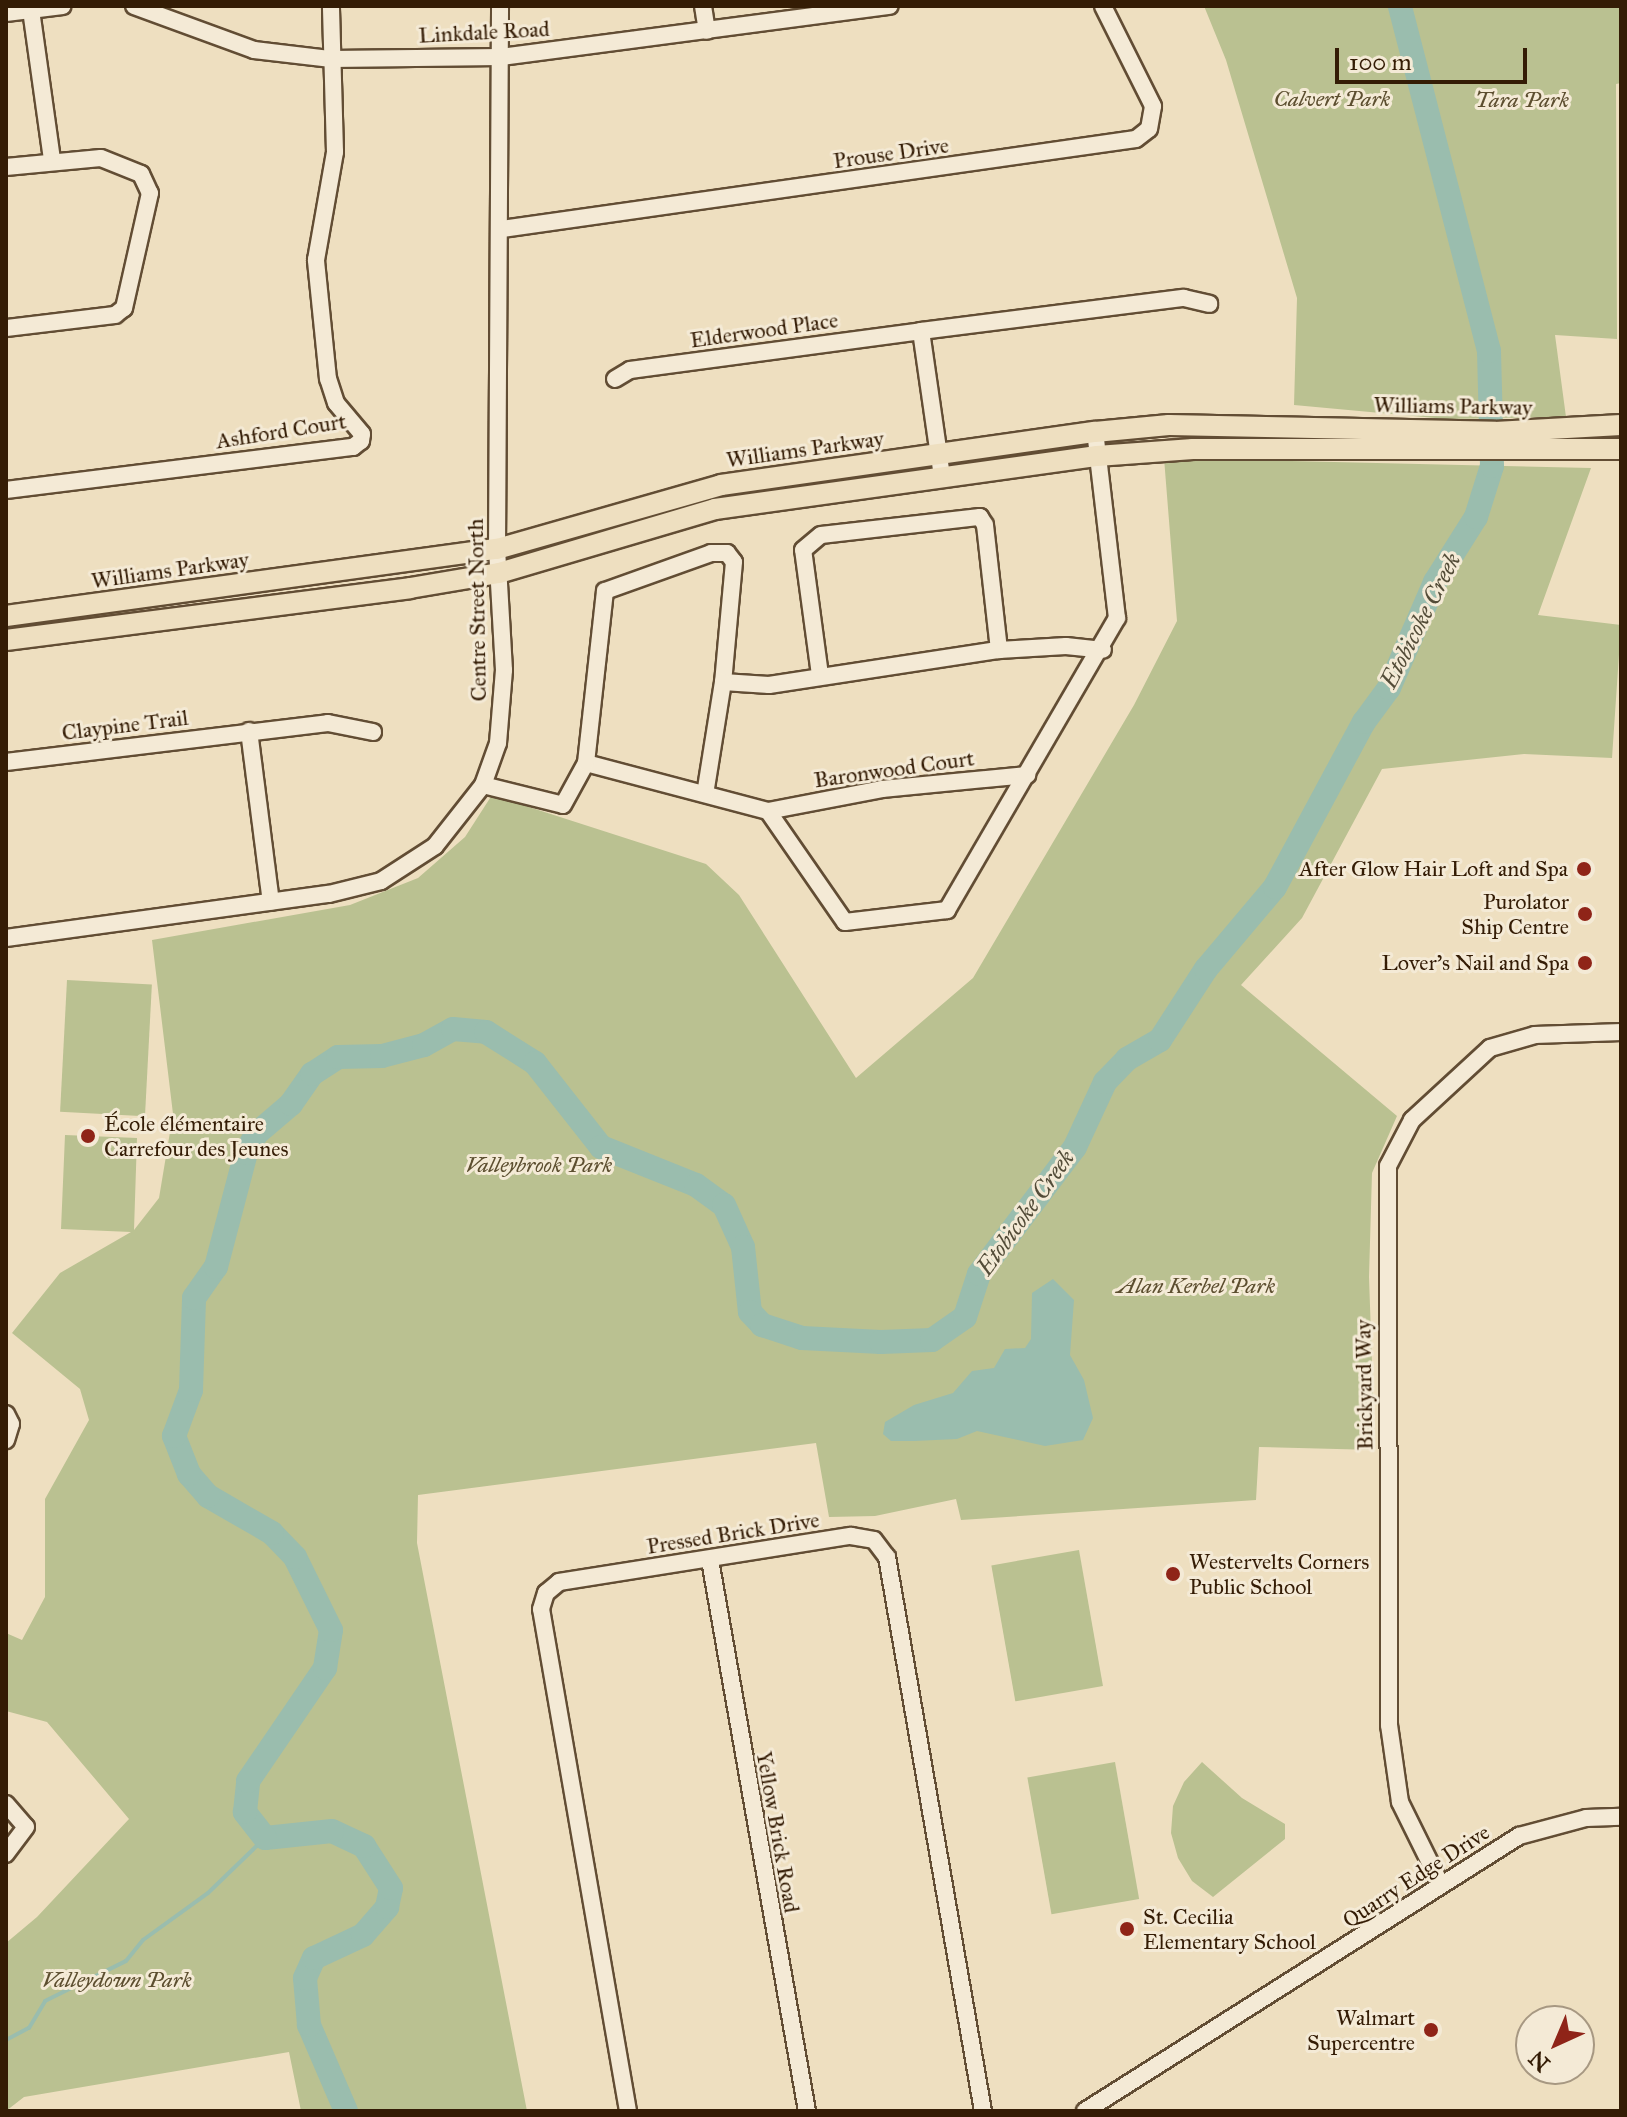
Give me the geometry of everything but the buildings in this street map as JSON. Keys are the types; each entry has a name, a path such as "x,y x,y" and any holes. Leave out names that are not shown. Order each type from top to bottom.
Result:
{"main road":[{"name":"Williams Parkway","path":"6,616 497,549 721,485 1095,432 1169,425 1460,441"},
{"name":"Williams Parkway","path":"1528,441 1621,425"},
{"name":"Williams Parkway","path":"6,640 499,573 715,509 1097,456 1193,449 1460,441 1528,441 1621,449"}],"street":[{"path":"6,13 63,6"},
{"path":"331,6 331,59"},
{"name":"Centre Street North","path":"6,938 360,887 400,873 435,846 483,785 498,743 502,708 497,549 502,229 500,6"},
{"path":"703,6 707,31"},
{"name":"Linkdale Road","path":"144,7 254,50 331,59 501,57 890,6"},
{"name":"Prouse Drive","path":"502,229 1136,139 1154,118 1153,106 1103,6"},
{"path":"31,10 52,160"},
{"name":"Ashford Court","path":"6,490 353,447 361,441 362,434 336,403 328,379 316,260 335,152 331,59"},
{"path":"6,167 52,160 101,158 132,167 147,179 150,193 130,298 115,315 6,328"},
{"name":"Elderwood Place","path":"615,379 630,370 921,331 1184,298 1209,304"},
{"path":"921,331 942,476"},
{"path":"768,811 845,922 947,910 1103,650 1117,618 1095,432"},
{"path":"820,675 803,550 821,535 980,517 985,525 999,650"},
{"path":"483,785 563,805 586,763 605,591 711,553 727,553 734,562 723,682 705,794"},
{"path":"723,682 769,685 999,650 1066,646 1103,650"},
{"name":"Claypine Trail","path":"6,762 328,723 373,732"},
{"path":"249,731 271,902"},
{"name":"Baronwood Court","path":"586,763 768,811 882,789 1027,775"},
{"name":"Brickyard Way","path":"1441,1885 1400,1802 1389,1725 1388,1166 1412,1120 1490,1048 1535,1035 1621,1032"},
{"path":"6,1414 11,1424 6,1440"},
{"name":"Pressed Brick Drive","path":"628,2111 541,1609 546,1593 559,1582 851,1536 874,1540 887,1557 983,2111"},
{"name":"Yellow Brick Road","path":"710,1560 807,2111"},
{"path":"6,1804 26,1827 6,1854"},
{"name":"Quarry Edge Drive","path":"1085,2111 1519,1836 1586,1818 1621,1817"}],"green space":[{"path":"1204,6 1621,6 1621,83 1616,84 1617,339 1555,335 1566,417 1446,419 1294,405 1297,298 1226,60"},
{"name":"Valleybrook Park","path":"1164,458 1591,468 1538,615 1621,625 1612,758 1524,754 1382,769 1302,918 1241,985 1397,1116 1372,1173 1369,1277 1375,1450 1259,1447 1256,1500 961,1520 956,1499 875,1516 829,1517 816,1443 418,1495 417,1543 527,2111 301,2111 289,2052 24,2097 6,2111 6,1943 37,1917 129,1819 47,1722 6,1711 6,1633 22,1640 45,1597 45,1499 89,1420 80,1389 12,1333 60,1273 131,1232 61,1229 65,1135 137,1138 134,1230 159,1198 173,1114 152,940 350,905 418,878 465,837 492,795 706,864 739,895 856,1078 973,978 1134,705 1177,621"},
{"path":"67,980 152,984 145,1116 60,1112"},
{"path":"1079,1550 1103,1686 1015,1701 991,1565"},
{"path":"1115,1762 1139,1899 1051,1914 1027,1777"},
{"path":"1202,1762 1242,1798 1285,1824 1285,1839 1213,1897 1192,1881 1178,1858 1171,1833 1173,1806 1184,1782"}],"shaded area":[{"path":"1053,1279 1074,1300 1070,1355 1084,1380 1093,1418 1083,1440 1045,1446 977,1431 957,1439 914,1441 891,1441 883,1434 885,1422 914,1405 953,1393 972,1371 994,1368 1005,1349 1025,1348 1031,1339 1032,1293"}],"waterway":[{"name":"Etobicoke Creek","path":"346,2111 309,2025 305,1978 314,1958 363,1935 387,1907 391,1888 364,1846 332,1831 265,1838 245,1812 248,1781 325,1668 331,1630 295,1557 272,1533 208,1496 189,1474 174,1436 191,1390 194,1298 216,1267 246,1153 256,1134 291,1104 312,1074 338,1057 382,1056 424,1045 453,1029 486,1032 535,1063 601,1147 696,1185 724,1205 743,1247 750,1312 762,1325 802,1338 881,1342 932,1340 965,1317 979,1274 1075,1147 1105,1082 1127,1059 1160,1040 1206,969 1275,887 1364,722 1389,688 1435,582 1476,517 1492,466 1489,351 1400,6"},
{"path":"6,2040 29,2028 45,2001 126,1961 143,1940 208,1893 265,1838"}],"place":[{"name":"After Glow Hair Loft and Spa","path":"1584,869"},
{"name":"Purolator Ship Centre","path":"1585,914"},
{"name":"Lover's Nail and Spa","path":"1585,963"},
{"name":"École élémentaire Carrefour des Jeunes","path":"88,1136"},
{"name":"Westervelts Corners Public School","path":"1173,1574"},
{"name":"St. Cecilia Elementary School","path":"1127,1929"},
{"name":"Walmart Supercentre","path":"1431,2030"}],"park label":[{"name":"Calvert Park","path":"1332,99"},
{"name":"Tara Park","path":"1522,100"},
{"name":"Alan Kerbel Park","path":"1196,1286"},
{"name":"Valleydown Park","path":"117,1980"}]}
